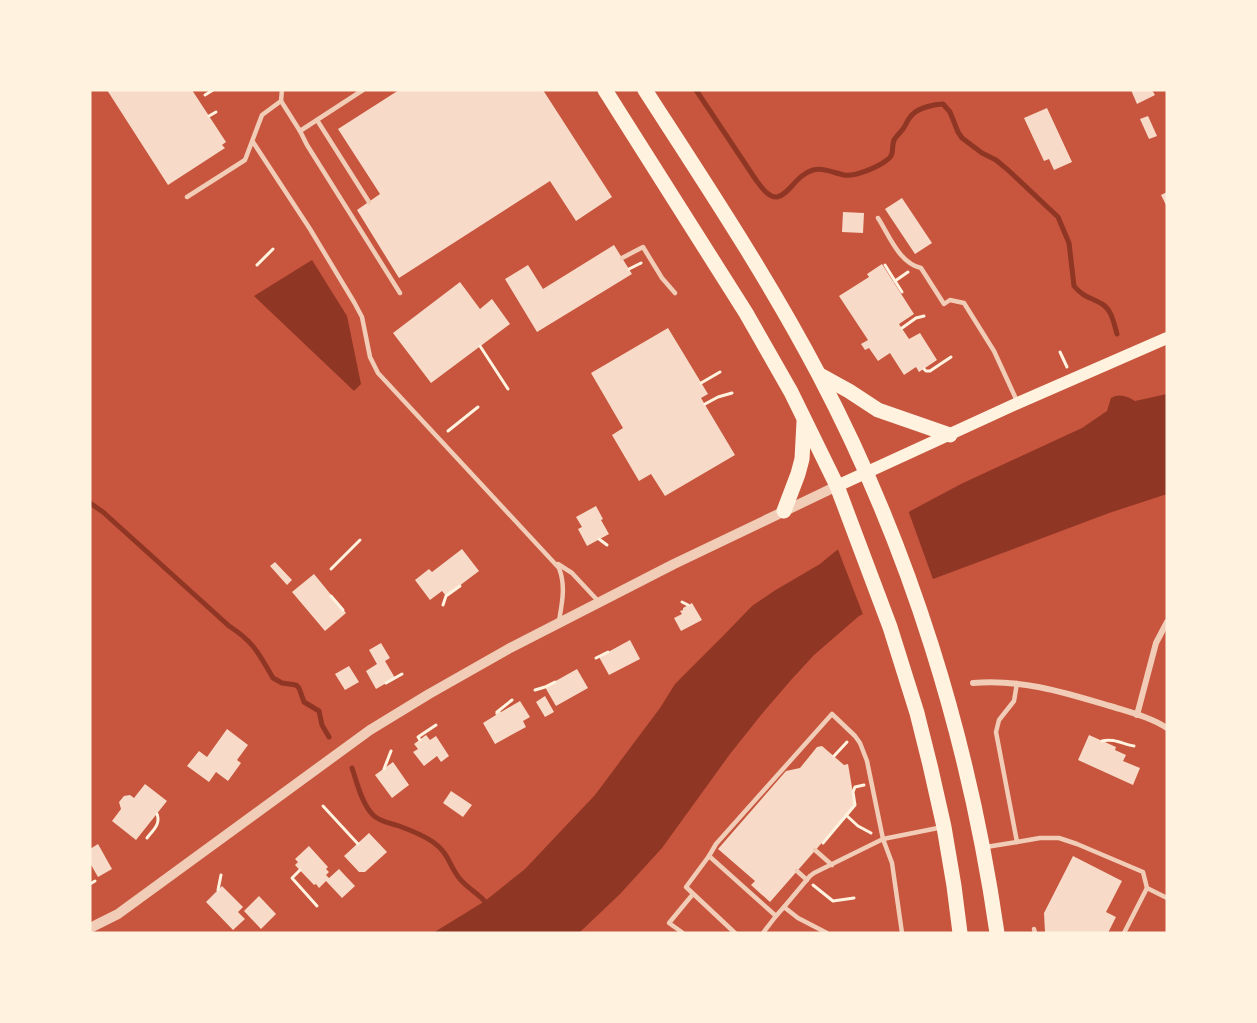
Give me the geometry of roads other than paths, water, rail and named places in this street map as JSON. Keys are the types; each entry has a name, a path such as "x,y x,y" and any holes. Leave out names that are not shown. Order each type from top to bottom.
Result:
{"main road":[{"path":"605,90 746,313 777,367 837,486 884,611 917,713 944,826 960,933"},
{"path":"645,90 732,225 782,309 819,375 867,472 928,632 968,782 983,848 997,933"},
{"path":"837,486 1167,338"},
{"path":"819,375 878,410 950,435"},
{"path":"784,511 802,459 804,419"}],"street":[{"path":"90,928 109,919 148,893 394,714 486,661 674,564 837,486"},
{"path":"1137,715 1156,643 1167,622"},
{"path":"973,683 996,681 1044,687 1153,720 1167,728"}],"lane":[{"path":"282,90 281,101 400,293"},
{"path":"300,130 363,90"},
{"path":"187,197 245,160 262,115 281,101"},
{"path":"317,120 369,202"},
{"path":"253,142 354,302 362,317 370,357 378,373 555,563 563,581 558,624"},
{"path":"878,218 906,261 921,268 944,304 950,300 964,303 994,351 1018,403"},
{"path":"622,258 643,247 662,278 675,293"},
{"path":"555,563 572,573 600,603"},
{"path":"1017,683 1014,701 999,720 996,732 1017,842"},
{"path":"735,933 686,887 716,844 832,714 849,729 864,752 883,839 892,863 902,933"},
{"path":"763,933 814,873 883,839 944,826"},
{"path":"983,848 1048,837 1066,840 1143,872 1147,888 1124,933"},
{"path":"816,850 832,865"},
{"path":"709,856 776,916"},
{"path":"797,871 807,880"},
{"path":"1147,888 1167,898"},
{"path":"683,933 669,923 693,894"},
{"path":"784,907 798,918 827,933"}],"waterway":[{"path":"696,90 756,180 768,194 774,197 785,193 802,176 813,170 849,175 878,166 891,156 894,140 911,116 923,108 943,104 950,112 962,138 996,160 1058,217 1069,243 1074,286 1108,310 1117,334"},
{"path":"90,503 250,643 273,678 282,683 296,685 304,702 319,711 322,725 329,737"},
{"path":"352,768 363,799 373,815 433,842 446,855 460,879 488,905"}]}
